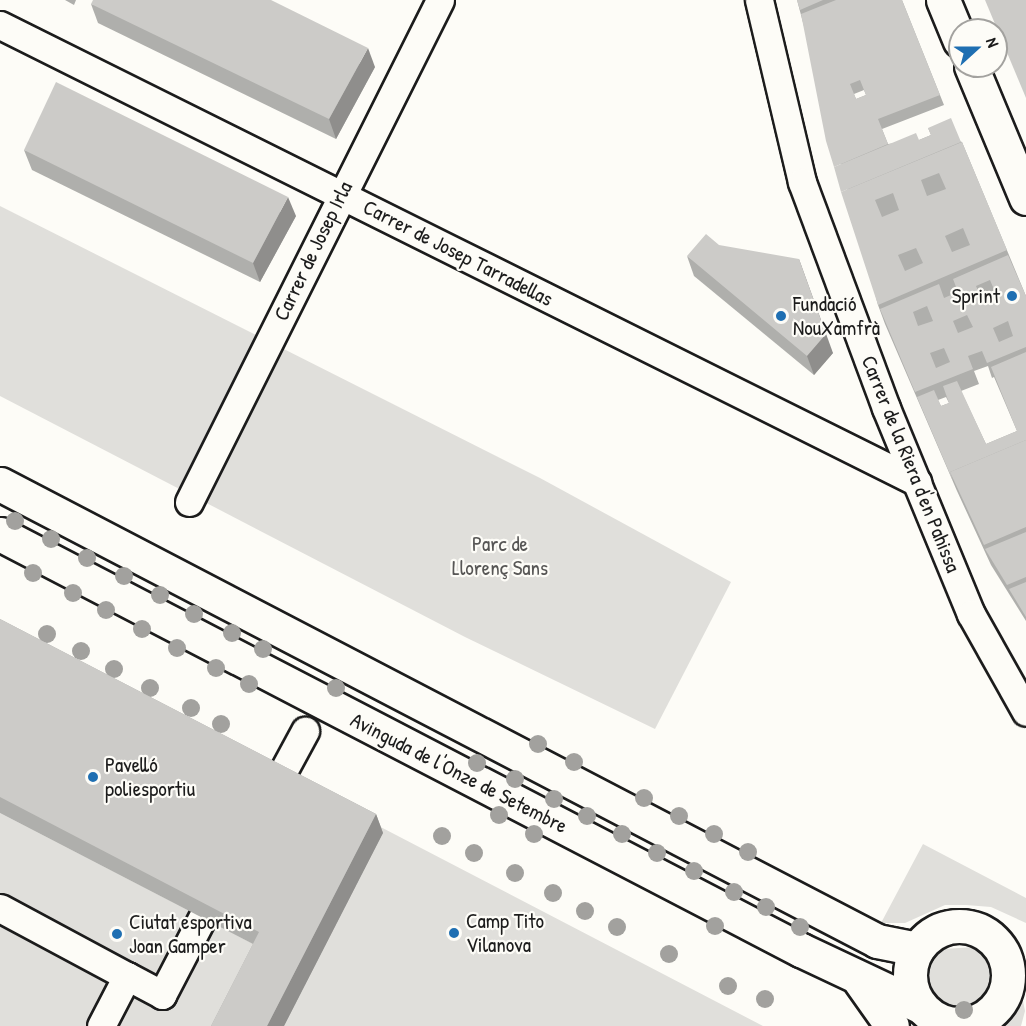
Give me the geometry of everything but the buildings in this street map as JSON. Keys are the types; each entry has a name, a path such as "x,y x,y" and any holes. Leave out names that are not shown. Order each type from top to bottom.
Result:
{"main road":[{"path":"943,0 950,18"},
{"path":"975,78 1026,198"},
{"name":"Avinguda de l'Onze de Setembre","path":"0,484 864,935 890,946 916,949"},
{"name":"Avinguda de l'Onze de Setembre","path":"0,534 934,1018"},
{"path":"957,926 985,933 1004,956 1008,972 1000,1003 973,1023 934,1018 910,984 916,949 930,935 957,926"},
{"path":"857,977 892,1026"}],"street":[{"name":"Carrer de Josep Irla","path":"189,502 440,0"},
{"name":"Carrer de la Riera d'en Pahissa","path":"759,0 802,182 916,482 971,614 1026,712"},
{"name":"Carrer de Josep Tarradellas","path":"0,25 342,193 916,482"},
{"path":"279,779 305,731"},
{"path":"0,908 162,995 202,918"},
{"path":"101,1026 127,976"}],"green space":[{"name":"Parc de Llorenç Sans","path":"0,206 540,478 731,582 655,729 465,637 0,396"},
{"name":"Camp Tito Vilanova","path":"0,629 763,1026 284,1026 383,833 0,635"},
{"name":"Ciutat esportiva Joan Gamper","path":"0,813 267,951 228,1026 0,1026"},
{"path":"923,844 1026,898 1026,923 991,907 945,905 905,923 881,923"},
{"path":"974,947 1005,962 1019,981 1025,1011 1021,1026 905,1026 904,990 917,966 944,949"}],"place":[{"name":"Sprint","path":"1012,296"},
{"name":"Fundació NouXamfrà","path":"781,316"},
{"name":"Pavelló poliesportiu","path":"93,777"},
{"name":"Camp Tito Vilanova","path":"454,933"},
{"name":"Ciutat esportiva Joan Gamper","path":"117,934"}]}
